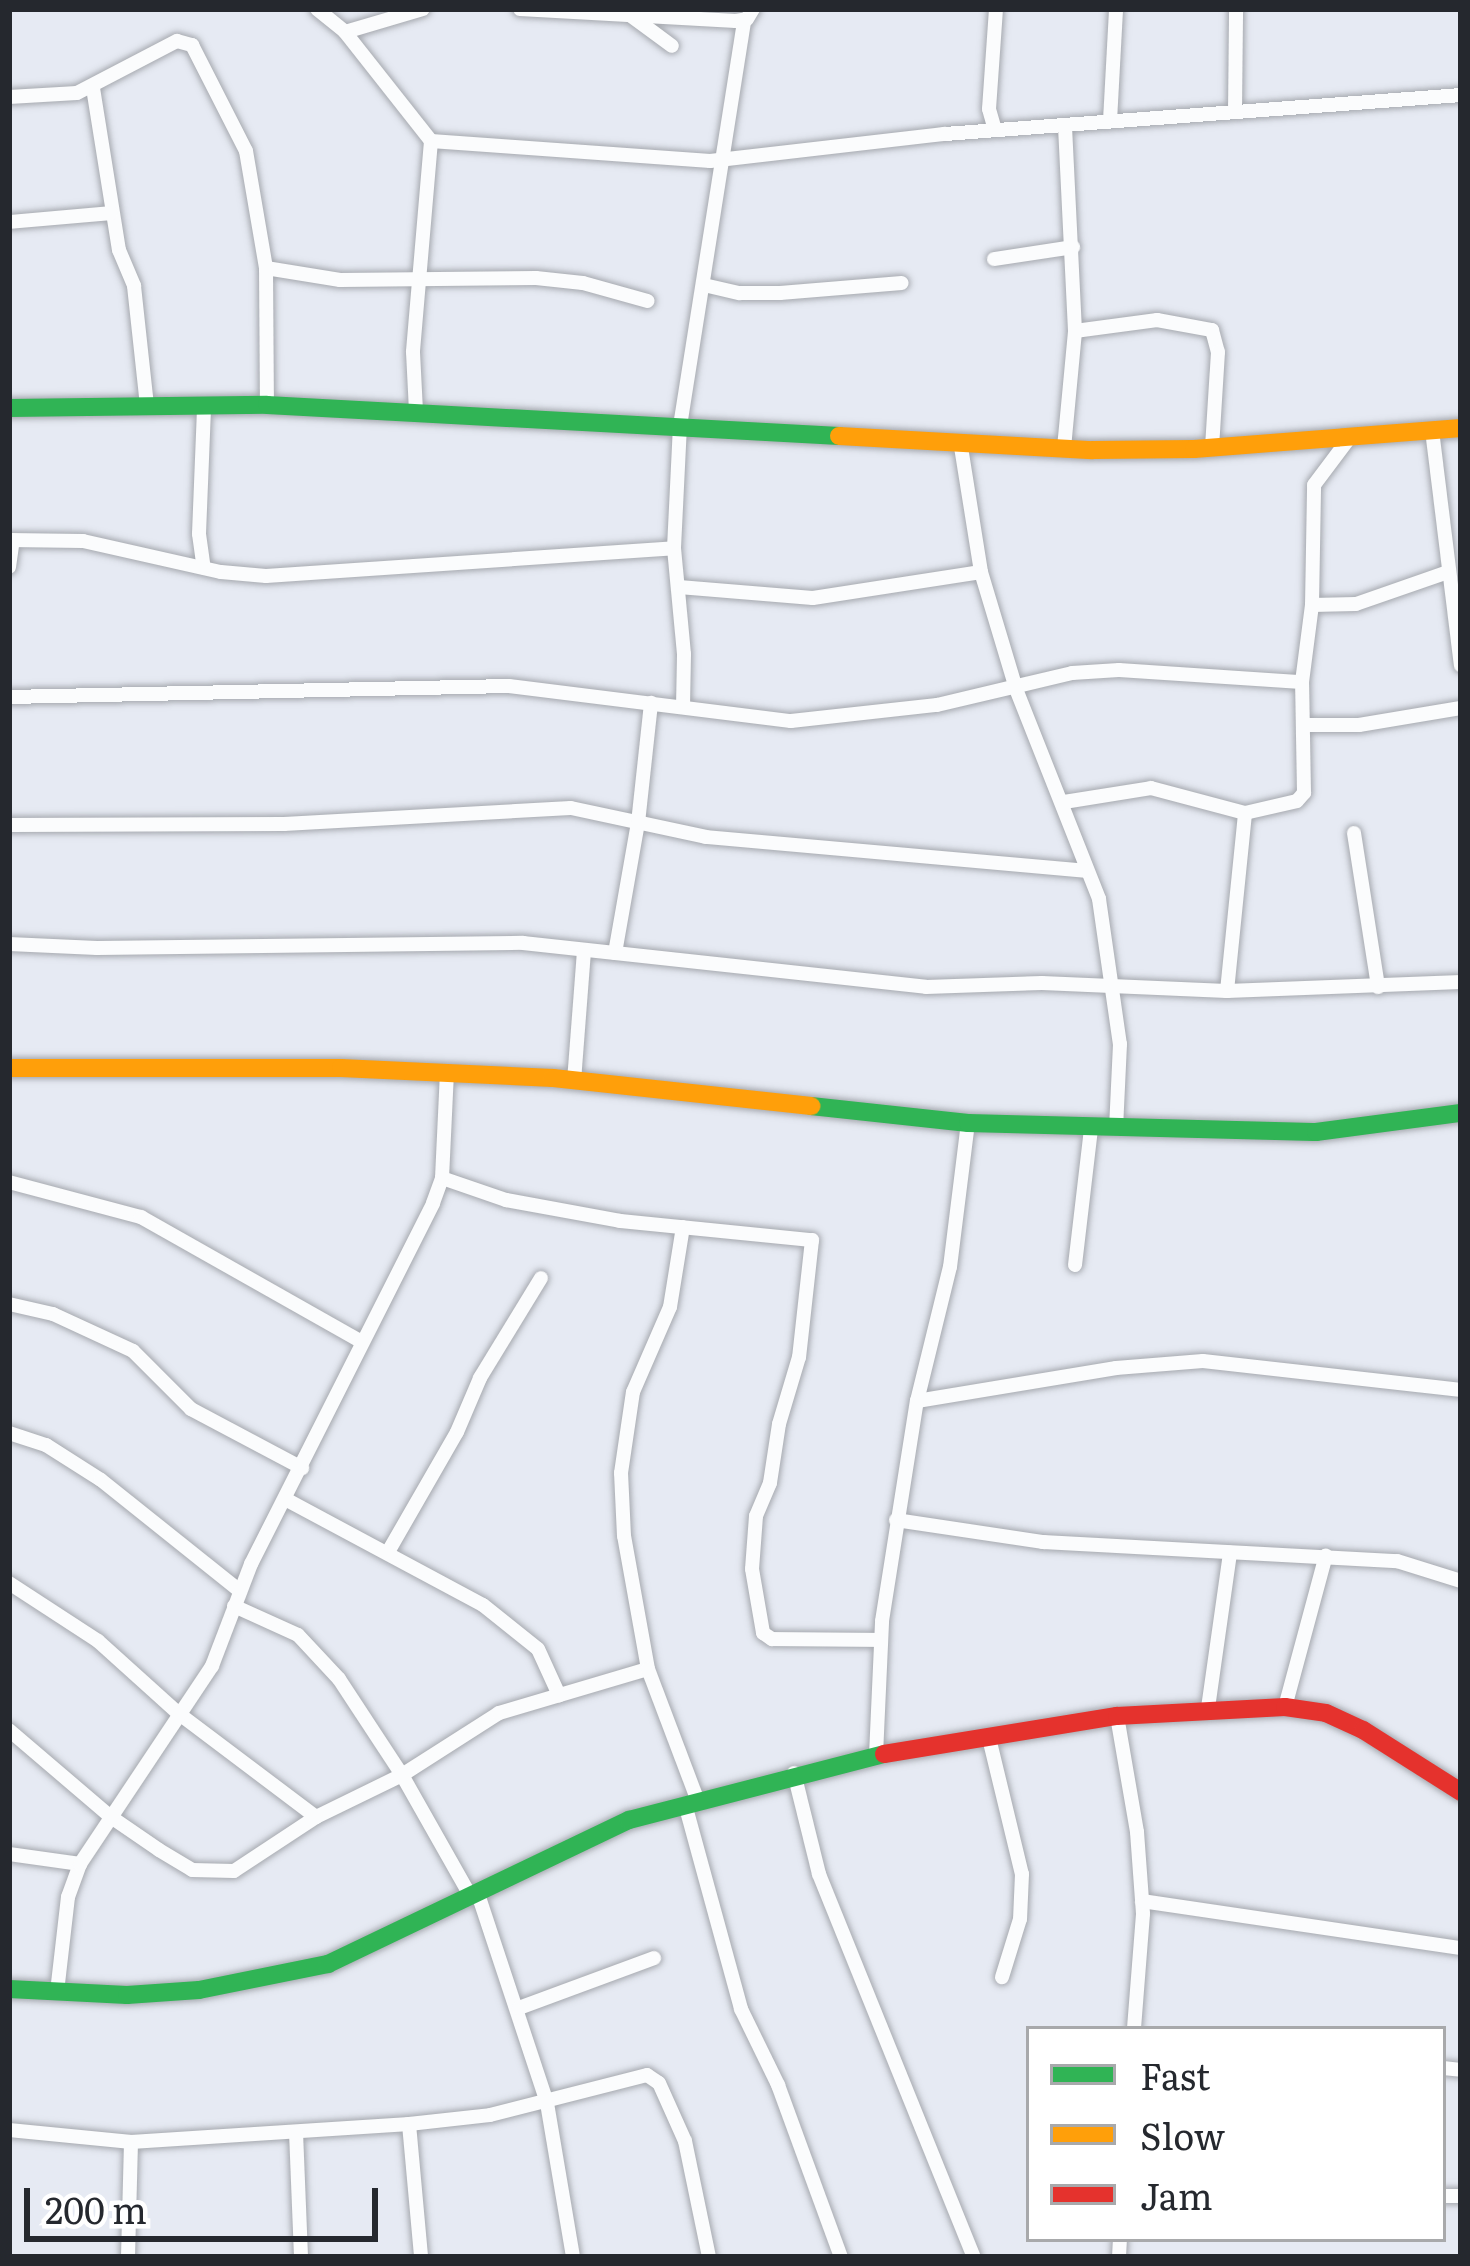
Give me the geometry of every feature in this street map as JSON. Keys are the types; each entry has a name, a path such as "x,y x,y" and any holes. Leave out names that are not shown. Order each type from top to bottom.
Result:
{"street":[{"path":"316,9 345,32 430,141 413,352 416,412"},
{"path":"345,32 423,9"},
{"path":"520,9 748,15 680,426 674,548 680,587 682,707"},
{"path":"994,130 989,109 996,9"},
{"path":"1110,121 1116,9"},
{"path":"1235,112 1236,9"},
{"path":"630,15 672,46"},
{"path":"9,97 62,96 93,88 177,41 192,45 246,151 266,268 267,405"},
{"path":"93,88 111,213 134,286 147,405"},
{"path":"430,141 505,143 683,161 994,130 1461,95"},
{"path":"1064,448 1075,331 1065,126"},
{"path":"9,222 111,213"},
{"path":"994,260 1073,247"},
{"path":"266,268 340,280 536,278 584,283 648,301"},
{"path":"704,284 740,293 780,293 902,283"},
{"path":"1075,331 1157,320 1212,330 1218,352 1213,447"},
{"path":"9,408 147,405 204,410 267,405 680,426 961,447 1213,447 1461,428"},
{"path":"204,410 199,534 204,568"},
{"path":"1432,430 1452,561 1461,665"},
{"path":"1064,802 1151,788 1245,813 1301,798 1302,682 1312,604 1314,485 1351,436"},
{"path":"961,447 981,572 1016,689 1099,899 1120,1044 1115,1128"},
{"path":"9,567 11,540 82,541 204,568 266,576 674,548"},
{"path":"1312,604 1356,604 1452,561"},
{"path":"680,587 813,598 981,572"},
{"path":"9,697 509,686 791,721 828,720 1016,689 1072,673 1119,670 1302,682"},
{"path":"615,953 638,823 652,703"},
{"path":"1303,725 1359,725 1461,708"},
{"path":"9,825 284,824 571,808 706,837 1086,871"},
{"path":"1227,991 1245,813"},
{"path":"1354,833 1378,987"},
{"path":"9,944 97,948 524,943 926,987 1112,985 1227,991 1461,982"},
{"path":"574,1081 584,950"},
{"path":"9,1068 447,1073 574,1081 968,1123 1115,1128 1316,1132 1461,1113"},
{"path":"57,1992 68,1897 80,1864 212,1666 237,1599 442,1178 447,1073"},
{"path":"875,1755 881,1640 896,1520 917,1400 950,1267 968,1123"},
{"path":"1076,1265 1091,1127"},
{"path":"442,1178 506,1200 814,1243 799,1357 778,1424 770,1483 756,1516 752,1570 759,1612 763,1633 772,1639 881,1640"},
{"path":"9,1182 141,1217 362,1342"},
{"path":"682,1227 670,1307 633,1392 621,1473 625,1536 647,1669 691,1801 741,2009 778,2085 841,2257"},
{"path":"388,1552 457,1432 480,1378 541,1278"},
{"path":"9,1304 52,1315 134,1351 190,1409 302,1468"},
{"path":"917,1400 1116,1368 1203,1361 1461,1390"},
{"path":"9,1433 46,1445 101,1480 237,1599 298,1635 339,1679 475,1895 519,2008 548,2103 573,2257"},
{"path":"287,1500 388,1552 528,1638 546,1659 559,1695"},
{"path":"896,1520 1043,1542 1397,1561 1461,1581"},
{"path":"1208,1708 1231,1552"},
{"path":"1285,1707 1326,1555"},
{"path":"9,1583 98,1641 178,1713 316,1817"},
{"path":"9,1730 111,1817 192,1870 216,1873 246,1868 316,1817 402,1775 499,1713 647,1669"},
{"path":"9,1989 199,1990 328,1964 629,1820 875,1755 1118,1715 1285,1707 1340,1717 1461,1792"},
{"path":"1118,1715 1142,1901 1134,2026"},
{"path":"989,1738 1022,1874 1020,1919 1002,1977"},
{"path":"794,1773 819,1874 974,2257"},
{"path":"9,1855 80,1864"},
{"path":"1142,1901 1461,1948"},
{"path":"519,2008 654,1958"},
{"path":"9,2131 131,2142 410,2124 548,2103 635,2075 655,2078 685,2141 710,2257"},
{"path":"410,2124 421,2257"},
{"path":"296,2132 301,2257"},
{"path":"128,2257 131,2142"}],"traffic: fast":[{"path":"9,408 267,405 839,436"},
{"path":"811,1106 968,1123 1316,1132 1461,1113"},
{"path":"9,1989 127,1995 199,1990 328,1964 629,1820 884,1754"}],"traffic: slow":[{"path":"839,436 1093,450 1194,449 1461,428"},
{"path":"9,1068 341,1068 553,1078 811,1106"}],"traffic: jam":[{"path":"884,1754 1117,1716 1285,1707 1326,1713 1363,1730 1461,1792"}]}
